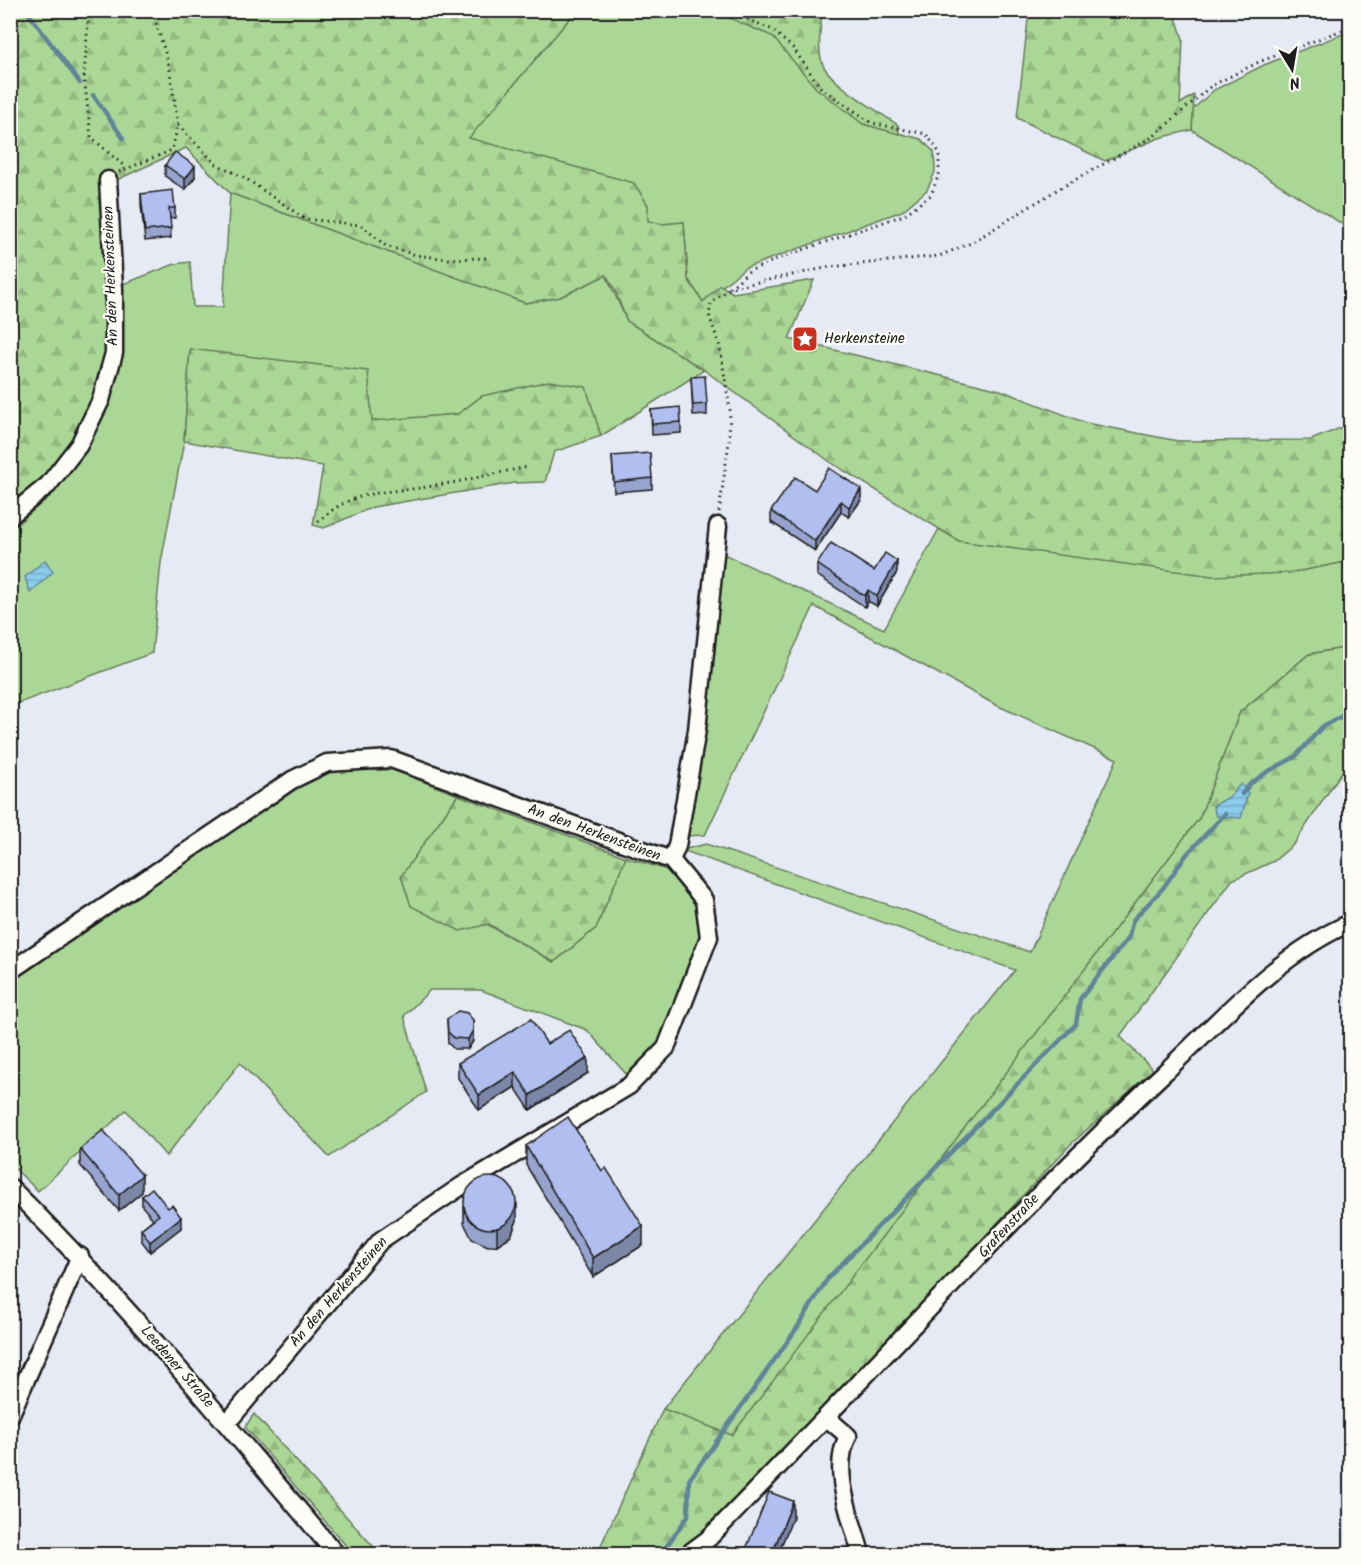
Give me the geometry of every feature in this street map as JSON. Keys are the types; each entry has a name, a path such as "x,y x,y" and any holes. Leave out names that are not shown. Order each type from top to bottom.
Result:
{"street":[{"name":"An den Herkensteinen","path":"10,516 48,485 73,453 101,400 114,353 114,289 108,180"},
{"path":"671,860 677,846 697,729 718,526"},
{"name":"An den Herkensteinen","path":"10,971 292,780 327,763 391,759 671,860 704,900 709,937 666,1048 629,1086 463,1185 381,1240 226,1424"},
{"name":"Grafenstraße","path":"688,1554 706,1540 827,1418 1087,1145 1270,975 1295,954 1350,923"},
{"name":"Leedener Straße","path":"10,1186 80,1256 336,1554"},
{"path":"10,1416 80,1256"},
{"path":"827,1418 848,1436 841,1450 841,1472 861,1554"}],"path":[{"path":"89,10 84,76 91,137 124,167"},
{"path":"108,180 124,167 172,150 178,125 169,65 152,10"},
{"path":"718,526 729,442 730,410 720,348 709,315 711,303 749,271 785,256 904,215 931,195 939,174 939,152 926,134 872,123 821,88 793,48 771,29 725,10"},
{"path":"730,288 830,267 932,257 949,253 971,243 1055,191 1154,136 1211,86 1259,62 1350,27"},
{"path":"178,125 216,164 245,178 304,219 361,225 386,246 416,255 449,259 488,258"},
{"path":"318,522 334,506 356,496 385,490 437,485 528,467"}],"green space":[{"path":"11,11 576,11 469,138 634,183 648,205 648,221 662,224 684,222 688,279 703,302 720,285 733,293 814,280 789,339 1000,390 1086,423 1178,441 1311,440 1350,424 1350,561 1290,573 1212,576 959,541 833,464 704,370 627,321 614,288 606,275 560,297 525,303 230,193 186,148 112,182 110,351 97,398 77,442 47,480 11,507"},
{"path":"576,11 713,11 772,36 863,124 921,139 934,152 935,172 927,190 902,211 745,268 703,302 688,279 684,222 662,224 648,221 468,138"},
{"path":"713,11 822,11 820,47 824,67 838,83 898,125 899,134 863,124 816,88 772,36"},
{"path":"1029,11 1174,11 1183,39 1180,104 1194,95 1192,130 1159,138 1105,161 1017,118"},
{"path":"1350,31 1350,229 1192,130 1193,109 1214,90 1264,65"},
{"path":"230,193 525,303 560,297 606,275 627,321 704,370 601,436 585,387 482,396 458,414 372,422 190,349 184,441 161,562 152,653 11,706 11,530 56,490 85,450 118,286 175,264 190,262 193,307 223,307"},
{"path":"190,349 368,371 372,421 458,414 482,396 549,381 586,387 601,436 554,452 545,482 514,483 373,507 324,528 313,525 323,466 184,441"},
{"path":"939,529 959,541 1290,573 1350,561 1350,647 1309,654 1240,712 1200,817 732,1436 663,1409 1015,970 682,850 706,844 1030,952 1117,759 996,705 814,606 705,835 683,836 703,730 724,554 884,629"},
{"path":"1350,647 1350,762 1294,844 1274,861 1232,880 1120,1036 1153,1070 1070,1145 823,1410 704,1532 677,1554 597,1554 663,1409 732,1435 1200,817 1240,712 1309,654"},
{"path":"334,770 393,770 458,795 402,876 554,962 596,928 626,857 676,873 697,901 702,936 658,1047 626,1074 587,1030 481,990 430,990 404,1016 426,1092 329,1157 240,1063 166,1156 126,1110 38,1191 11,1165 10,979 292,791"},
{"path":"458,795 626,857 596,928 554,962 489,924 460,931 411,906 401,876"},
{"path":"254,1414 380,1554 353,1554 245,1427"}],"water":[{"path":"45,560 53,572 30,593 25,577"},
{"path":"1241,784 1248,793 1241,818 1216,816 1213,806 1229,797"}],"building":[{"path":"175,152 195,166 185,179 165,165"},
{"path":"173,190 175,208 169,208 171,228 145,231 141,194"},
{"path":"705,376 707,404 693,405 691,377"},
{"path":"680,407 681,422 652,424 651,410"},
{"path":"650,453 652,478 614,482 612,456"},
{"path":"829,468 861,489 849,507 841,501 815,541 771,511 795,477 815,490"},
{"path":"831,543 874,571 885,553 897,561 877,596 868,590 865,596 817,564"},
{"path":"458,1011 467,1013 473,1020 473,1030 468,1039 454,1038 448,1032 447,1019"},
{"path":"531,1019 547,1044 569,1030 588,1058 530,1095 515,1072 479,1095 458,1063"},
{"path":"568,1117 602,1171 606,1168 643,1226 593,1258 526,1146"},
{"path":"103,1130 142,1175 119,1195 80,1149"},
{"path":"490,1177 500,1179 508,1185 514,1193 516,1203 514,1213 508,1221 500,1227 490,1229 480,1227 472,1221 466,1213 464,1203 466,1193 472,1185 480,1179"},
{"path":"152,1188 168,1208 172,1205 181,1217 150,1242 141,1229 159,1215 142,1196"},
{"path":"769,1492 793,1501 772,1554 744,1554"}],"waterway":[{"path":"26,10 80,83"},
{"path":"93,95 123,138"},
{"path":"10,583 15,581"},
{"path":"1242,794 1250,784 1267,772 1295,757 1323,726 1350,712"},
{"path":"661,1554 688,1516 689,1480 797,1328 828,1278 1076,1024 1080,999 1128,938 1133,920 1163,888 1187,854 1225,814"}],"place":[{"name":"Herkensteine","path":"805,339"}]}
